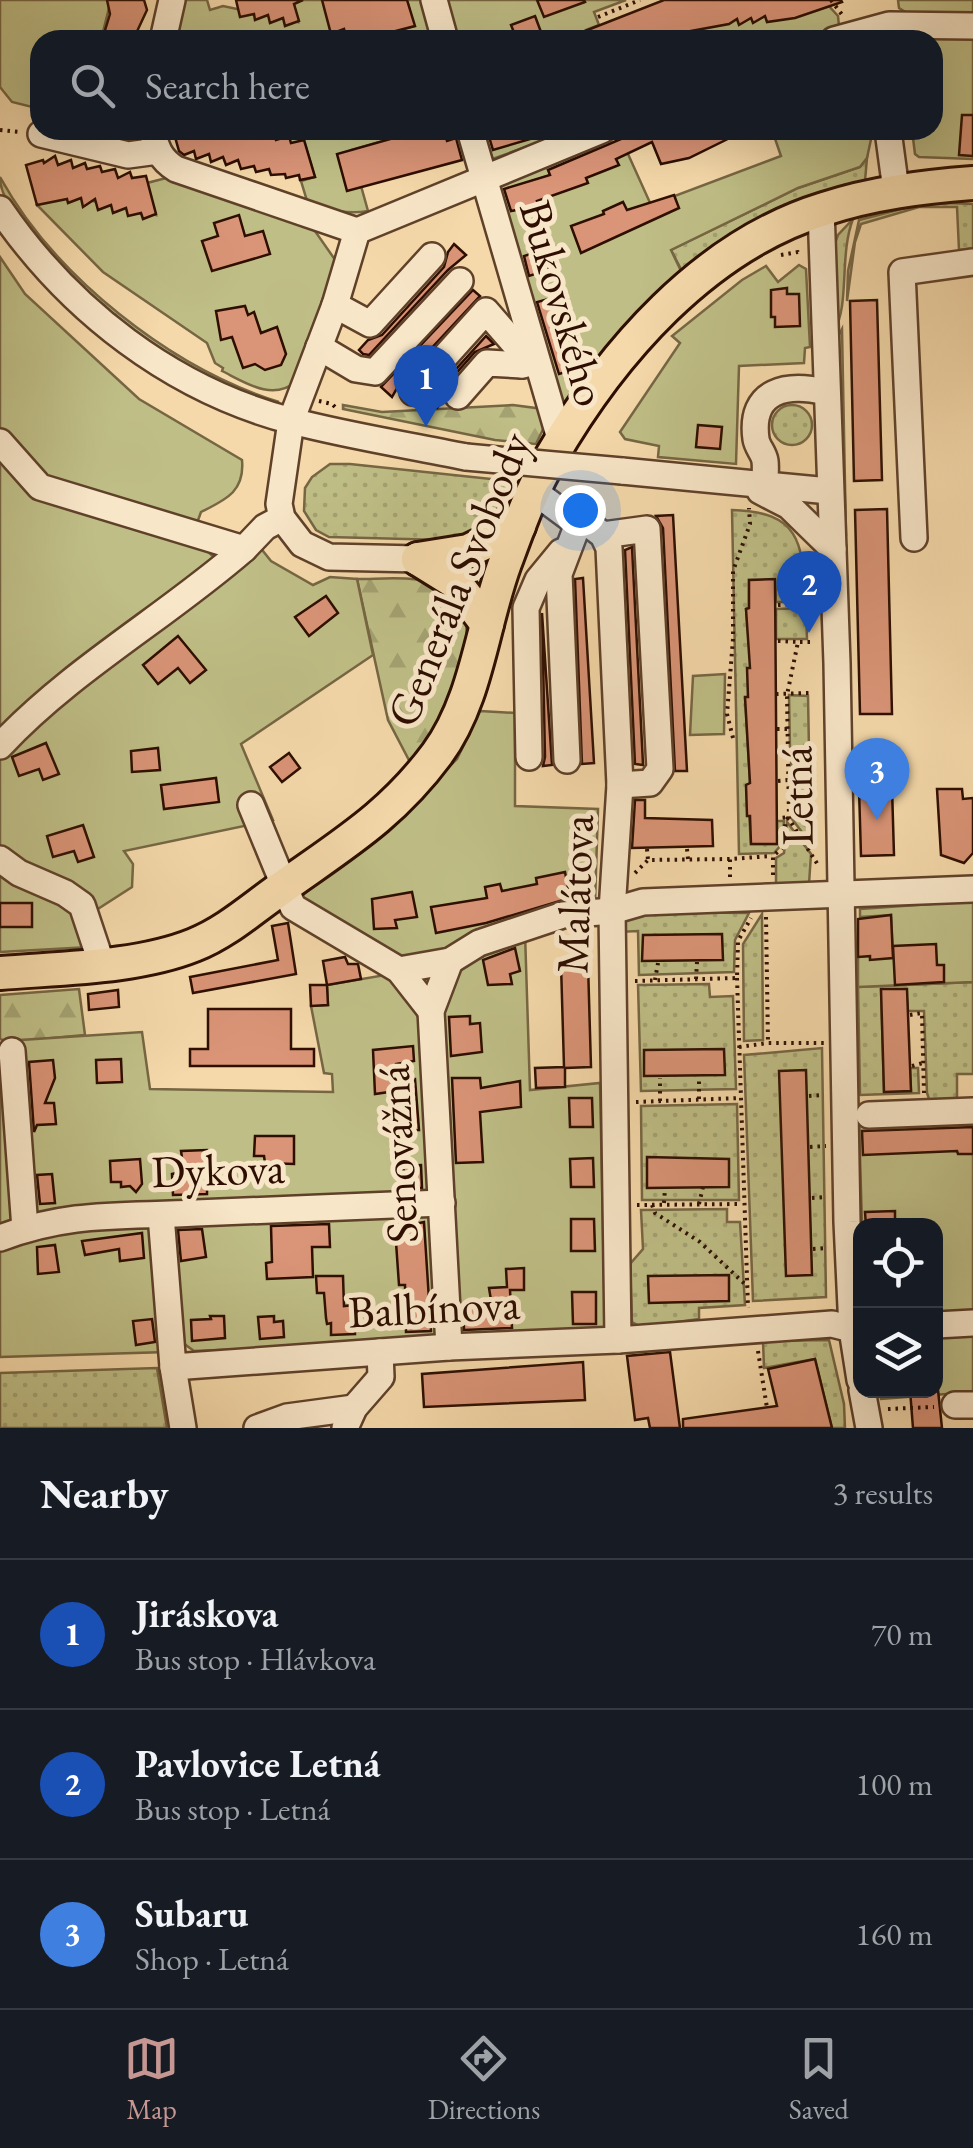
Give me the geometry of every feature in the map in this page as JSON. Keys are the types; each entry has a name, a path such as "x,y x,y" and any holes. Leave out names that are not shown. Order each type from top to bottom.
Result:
{"main road":[{"name":"Generála Svobody","path":"0,973 102,965 193,946 227,928 368,829 438,752 469,689 519,526 535,492 561,442 608,372 649,324 691,285 744,247 821,209 896,190 973,183"},
{"path":"418,559 468,551 519,526"},
{"path":"418,559 455,582 487,624"}],"street":[{"path":"164,30 172,0"},
{"path":"434,0 443,30"},
{"path":"853,30 888,12 973,26"},
{"path":"67,140 128,155 155,140 164,162 176,169 357,231 577,140"},
{"name":"Bukovského","path":"473,140 529,364 561,442"},
{"path":"889,140 896,190"},
{"path":"0,209 40,261 86,310 121,337 211,392 291,421 466,457 622,471 753,492 829,491"},
{"name":"Letná","path":"821,209 833,549 829,897 853,1335"},
{"path":"357,231 335,305 291,421 279,504 282,518 302,544 329,557 418,559"},
{"path":"335,305 370,324 432,256"},
{"path":"914,538 902,272 973,262"},
{"path":"319,347 356,369 375,372 460,282"},
{"path":"412,392 486,311 529,364"},
{"path":"458,396 487,363 529,364"},
{"path":"753,492 765,460 756,440 758,411 765,400 780,388 798,386 825,392"},
{"path":"0,442 40,487 244,549"},
{"path":"535,492 573,534"},
{"path":"753,492 790,506 833,549"},
{"path":"0,746 30,714 203,585 265,528 282,518"},
{"path":"529,757 526,608 538,580 573,534 587,523 604,535 646,529 660,769 650,783 620,785"},
{"path":"566,760 558,574 573,534"},
{"name":"Malátova","path":"604,535 609,548 620,785 612,904 618,1340"},
{"path":"251,805 293,907 400,970 432,1010"},
{"path":"0,859 19,873 65,892 82,904 102,965"},
{"path":"400,970 450,961 479,944 564,915 612,904 973,889"},
{"name":"Senovážná","path":"449,1347 432,1010 450,961"},
{"path":"8,1060 24,1229"},
{"path":"869,1115 973,1111"},
{"name":"Dykova","path":"0,1238 91,1215 442,1203"},
{"path":"161,1215 173,1367 183,1428"},
{"name":"Balbínova","path":"173,1367 832,1324 852,1329"},
{"path":"943,1326 973,1324"},
{"path":"257,1428 287,1417 350,1418 381,1378 380,1352"}],"path":[{"path":"598,16 640,0"},
{"path":"774,256 798,252 808,263"},
{"path":"733,738 727,714 734,571 750,524 753,492"},
{"path":"778,605 808,604"},
{"path":"778,641 810,642"},
{"path":"798,642 787,695 790,817 818,861 829,897"},
{"path":"776,694 810,694"},
{"path":"777,729 788,729"},
{"path":"788,752 812,752"},
{"path":"778,781 788,780"},
{"path":"779,818 790,817"},
{"path":"648,860 772,856 782,848 786,820 790,817"},
{"path":"687,848 688,860"},
{"path":"612,904 648,860 648,850"},
{"path":"768,1043 765,899 772,856"},
{"path":"730,859 730,876"},
{"path":"748,1308 738,941 765,899"},
{"path":"696,962 696,979"},
{"path":"655,980 658,963"},
{"path":"635,981 737,978"},
{"path":"910,1015 922,1012 924,1112"},
{"path":"739,1047 827,1043"},
{"path":"912,1066 923,1063"},
{"path":"698,1098 699,1077"},
{"path":"660,1078 660,1101"},
{"path":"809,1096 828,1095"},
{"path":"637,1102 741,1098"},
{"path":"810,1147 829,1146"},
{"path":"699,1204 703,1187"},
{"path":"664,1205 665,1188"},
{"path":"812,1198 830,1197"},
{"path":"637,1205 744,1204"},
{"path":"652,1205 655,1213 700,1242 748,1288"},
{"path":"813,1250 831,1248"},
{"path":"756,1338 767,1408"},
{"path":"870,1409 964,1406"}],"green space":[{"path":"0,0 111,0 104,30 30,30 30,106 12,102 0,87"},
{"path":"180,0 207,0 210,10 223,6 298,22 293,0 336,0 344,29 348,30 173,30"},
{"path":"407,0 425,0 433,30 399,30 414,26"},
{"path":"441,0 626,0 594,12 599,25 586,30 450,30"},
{"path":"662,0 827,4 838,16 839,26 828,30 674,30"},
{"path":"898,0 973,0 973,15 907,13 899,8"},
{"path":"943,36 973,38 973,159 915,154 913,140 943,140"},
{"path":"272,140 304,140 291,144"},
{"path":"304,140 386,140 351,150 368,211 337,211 308,204 301,181 315,177"},
{"path":"481,140 545,140 487,161"},
{"path":"604,140 622,140 651,205 781,156 775,140 871,140 867,158 860,167 798,188 671,250 681,271 618,336 565,409 558,411 498,182"},
{"path":"867,158 865,181 683,273 671,250 798,188 860,167"},
{"path":"0,177 52,250 120,314 198,367 279,402 267,404 204,378 128,330 69,275 17,215 3,193"},
{"path":"170,177 308,221 338,264 296,382 268,390 222,371 207,343 103,272 37,205 66,195 156,215 147,183"},
{"path":"973,204 973,248 959,250 957,207 919,207 861,224 847,301 848,271 859,220 917,205"},
{"path":"853,219 846,248 842,308 834,331 834,246 838,235"},
{"path":"0,257 25,294 139,399 242,460 242,471 232,494 201,512 192,537 217,560 0,728"},
{"path":"799,265 806,269 810,347 805,348 804,363 739,366 736,464 658,457 659,446 625,439 620,432 680,343 672,336 742,280 766,266 778,282"},
{"path":"842,329 846,536 835,342"},
{"path":"343,405 382,412 513,405 543,409 547,421 536,444 495,440 343,409"},
{"path":"792,405 806,411 812,425 806,439 792,445 778,439 772,425 778,411"},
{"path":"330,464 511,481 487,521 459,537 329,537 316,530 304,511 305,488 312,477"},
{"path":"732,510 773,517 785,525 794,535 803,563 806,602 776,602 775,580 749,580 746,609 751,668 745,698 751,844 777,844 777,821 784,821 782,844 774,853 739,854"},
{"path":"255,541 271,561 313,585 330,577 357,579 373,655 241,744 273,820 124,851 133,864 132,887 90,914 0,853 0,756"},
{"path":"400,578 442,586 457,597 464,613 467,633 459,678 443,719 411,764 388,720 357,579"},
{"path":"806,608 807,639 776,639 776,609"},
{"path":"725,674 724,734 690,735 693,676"},
{"path":"789,695 808,696 809,750 790,749"},
{"path":"480,711 515,713 515,806 598,809 595,903 430,959 392,960 300,897 379,834 457,759"},
{"path":"809,754 811,844 792,819 791,756"},
{"path":"787,822 811,854 809,884 776,886 776,858 784,853"},
{"path":"0,866 63,896 90,947 0,952"},
{"path":"973,901 973,982 858,987 858,957 893,954 891,915 860,917 860,909"},
{"path":"648,912 749,913 735,940 734,972 639,975 638,931 618,932 621,921"},
{"path":"762,914 763,1040 744,1041 743,944"},
{"path":"525,933 530,1090 600,1083 605,1327 597,1333 463,1339 455,1332 441,997 463,963"},
{"path":"385,975 413,993 422,1025 435,1180 422,1197 39,1215 31,1208 21,1040 142,1032 150,1089 333,1092 332,1074 324,1073 311,1006 328,1005 327,985"},
{"path":"973,982 973,1074 957,1074 957,1106 932,1108 927,1093 924,1011 908,1011 906,989 881,990 884,1092 911,1091 910,1068 918,1068 919,1093 860,1095 858,987"},
{"path":"709,984 710,997 733,996 736,1089 641,1091 638,985"},
{"path":"79,989 85,1035 8,1042 0,1039 0,995"},
{"path":"822,1048 826,1297 753,1301 744,1055"},
{"path":"3,1070 17,1212 11,1223 0,1227 0,1071"},
{"path":"737,1104 739,1200 642,1200 641,1106"},
{"path":"973,1119 973,1317 943,1319 943,1218 862,1218 859,1123"},
{"path":"727,1209 727,1222 740,1222 745,1305 699,1308 699,1319 641,1327 632,1322 630,1264 643,1249 641,1210"},
{"path":"430,1211 437,1216 436,1341 194,1351 183,1343 174,1217"},
{"path":"142,1222 151,1229 167,1352 0,1357 0,1248 64,1226"},
{"path":"973,1331 973,1392 943,1394 943,1332"},
{"path":"829,1340 844,1404 845,1428 832,1428 815,1359 764,1368 763,1341"},
{"path":"157,1368 167,1428 0,1428 0,1373"}],"building":[{"path":"107,0 144,0 147,10 138,30 105,30 110,14"},
{"path":"236,0 303,0 294,4 299,21 285,26 283,18 270,23 268,15 255,20 254,14 240,17"},
{"path":"322,0 407,0 415,26 400,30 330,30"},
{"path":"537,0 584,0 585,2 544,17"},
{"path":"664,0 842,2 795,18 767,22 765,16 739,25 737,19 697,30 588,30"},
{"path":"535,16 540,30 513,30 511,25"},
{"path":"962,115 973,115 973,156 959,155"},
{"path":"176,140 304,140 315,177 286,178 285,174 271,175 269,169 256,172 254,166 241,169 238,160 226,165 223,157 211,162 209,154 196,159 194,151 184,155"},
{"path":"387,140 457,140 462,160 347,191 337,154"},
{"path":"490,140 527,140 493,150"},
{"path":"618,140 726,140 689,158 661,164 652,142 616,159 619,165 586,178 588,183 537,201 539,206 511,211 504,189 550,175 548,170"},
{"path":"55,156 58,165 71,160 73,168 85,163 87,169 100,166 102,172 115,169 118,178 130,172 132,178 146,176 156,214 143,219 141,213 128,216 126,208 113,213 111,205 98,210 95,199 83,207 81,198 37,205 26,165 43,160 44,163"},
{"path":"674,195 679,208 581,253 571,226 623,202 627,210"},
{"path":"239,215 245,236 263,231 270,254 212,271 202,241 218,236 214,223"},
{"path":"454,244 466,255 369,355 363,354 359,350 368,340 382,335 444,267"},
{"path":"543,250 548,270 529,276 524,256"},
{"path":"787,288 787,294 799,294 800,326 775,327 771,290"},
{"path":"473,290 480,296 401,381 392,397 381,387"},
{"path":"552,298 554,305 560,304 563,315 567,314 580,368 559,374 537,302"},
{"path":"877,300 882,480 854,481 850,301"},
{"path":"245,306 248,315 254,312 261,333 277,327 286,354 281,365 265,370 255,364 243,368 232,337 221,340 216,311"},
{"path":"486,336 494,344 475,352 445,386 443,401 437,408 428,400"},
{"path":"698,425 722,427 720,449 696,447"},
{"path":"887,509 892,714 860,714 855,510"},
{"path":"673,515 687,771 675,771 663,528 656,516"},
{"path":"632,547 643,765 635,764 625,550"},
{"path":"583,578 594,763 582,764 575,579"},
{"path":"775,579 777,844 751,844 746,785 750,783 745,697 750,668 746,609 749,580"},
{"path":"326,596 338,613 309,636 295,617"},
{"path":"542,613 552,765 543,766 545,757"},
{"path":"178,636 206,670 190,683 178,668 158,684 143,665"},
{"path":"46,743 59,774 43,780 39,769 19,776 12,757"},
{"path":"158,748 160,770 132,772 131,751"},
{"path":"289,753 300,768 282,782 270,767"},
{"path":"891,754 894,855 861,856 858,755"},
{"path":"216,778 219,802 164,809 161,785"},
{"path":"937,789 962,789 963,799 973,798 973,853 964,863 941,855"},
{"path":"635,800 645,800 645,818 712,820 713,846 632,848"},
{"path":"83,825 94,857 78,862 74,851 53,857 47,836"},
{"path":"565,872 570,898 436,933 431,907 487,898 485,887 500,884 502,891 537,884 536,878"},
{"path":"412,892 417,917 395,920 397,928 374,929 372,899"},
{"path":"0,903 32,903 32,927 0,927"},
{"path":"891,915 893,958 858,957 858,919"},
{"path":"288,923 296,974 193,993 190,977 278,960 272,926"},
{"path":"722,934 723,960 642,961 643,935"},
{"path":"936,944 937,965 944,965 944,982 895,985 893,946"},
{"path":"515,948 520,971 510,974 512,984 488,985 483,960"},
{"path":"345,957 348,964 358,964 361,979 327,985 323,961"},
{"path":"561,964 588,964 591,1067 565,1068 565,1087 536,1088 535,1068 564,1067"},
{"path":"310,985 327,985 328,1005 311,1006"},
{"path":"881,989 907,989 911,1091 884,1092"},
{"path":"118,990 119,1007 89,1010 88,994"},
{"path":"208,1009 291,1009 291,1049 314,1049 314,1066 190,1066 190,1049 208,1049"},
{"path":"470,1016 470,1024 480,1023 482,1052 451,1056 449,1017"},
{"path":"413,1046 414,1061 396,1064 397,1079 415,1079 419,1130 398,1131 396,1091 375,1094 373,1050"},
{"path":"724,1049 725,1075 644,1076 644,1050"},
{"path":"121,1059 122,1082 97,1083 96,1060"},
{"path":"53,1060 55,1078 45,1103 54,1103 56,1124 37,1125 34,1132 29,1062"},
{"path":"806,1070 812,1275 786,1276 779,1071"},
{"path":"452,1078 480,1078 481,1088 520,1081 521,1107 480,1112 483,1162 456,1163"},
{"path":"569,1098 592,1098 593,1127 570,1127"},
{"path":"973,1127 973,1154 957,1151 863,1155 862,1131"},
{"path":"255,1136 294,1136 294,1164 265,1163 264,1156 254,1156"},
{"path":"207,1150 207,1194 173,1195 172,1174 184,1171 181,1151"},
{"path":"647,1157 729,1159 729,1187 647,1188"},
{"path":"593,1158 594,1187 571,1187 570,1159"},
{"path":"140,1159 142,1184 136,1192 130,1186 121,1187 121,1182 111,1182 110,1161"},
{"path":"421,1165 422,1188 406,1188 403,1166"},
{"path":"52,1174 55,1203 40,1204 37,1175"},
{"path":"895,1211 895,1218 865,1218 865,1212"},
{"path":"571,1219 594,1219 595,1251 571,1251"},
{"path":"424,1222 431,1331 406,1332 405,1285 399,1285 395,1228"},
{"path":"329,1224 330,1247 312,1247 313,1277 267,1279 266,1263 272,1262 271,1226"},
{"path":"202,1229 206,1257 181,1261 178,1230"},
{"path":"142,1233 144,1258 120,1261 119,1249 85,1255 82,1241"},
{"path":"55,1245 59,1272 38,1274 37,1247"},
{"path":"524,1268 524,1290 510,1290 512,1328 464,1330 463,1306 479,1306 478,1301 491,1300 489,1288 507,1287 506,1269"},
{"path":"729,1275 729,1301 649,1303 648,1276"},
{"path":"316,1276 343,1276 344,1306 354,1305 355,1334 331,1335 324,1293 317,1293"},
{"path":"572,1292 596,1292 596,1324 573,1324"},
{"path":"210,1316 224,1316 225,1338 192,1341 191,1320 211,1319"},
{"path":"274,1316 274,1322 283,1321 284,1337 260,1339 258,1317"},
{"path":"152,1319 155,1342 136,1345 133,1321"},
{"path":"670,1352 680,1428 650,1428 648,1418 635,1420 627,1356"},
{"path":"815,1359 832,1428 683,1428 683,1419 777,1406 768,1369"},
{"path":"583,1362 585,1400 424,1407 422,1374"},
{"path":"911,1398 939,1398 942,1428 913,1428"}],"place":[{"name":"Jiráskova","path":"426,427"},
{"name":"Pavlovice Letná","path":"809,633"},
{"name":"Subaru","path":"877,820"}]}
